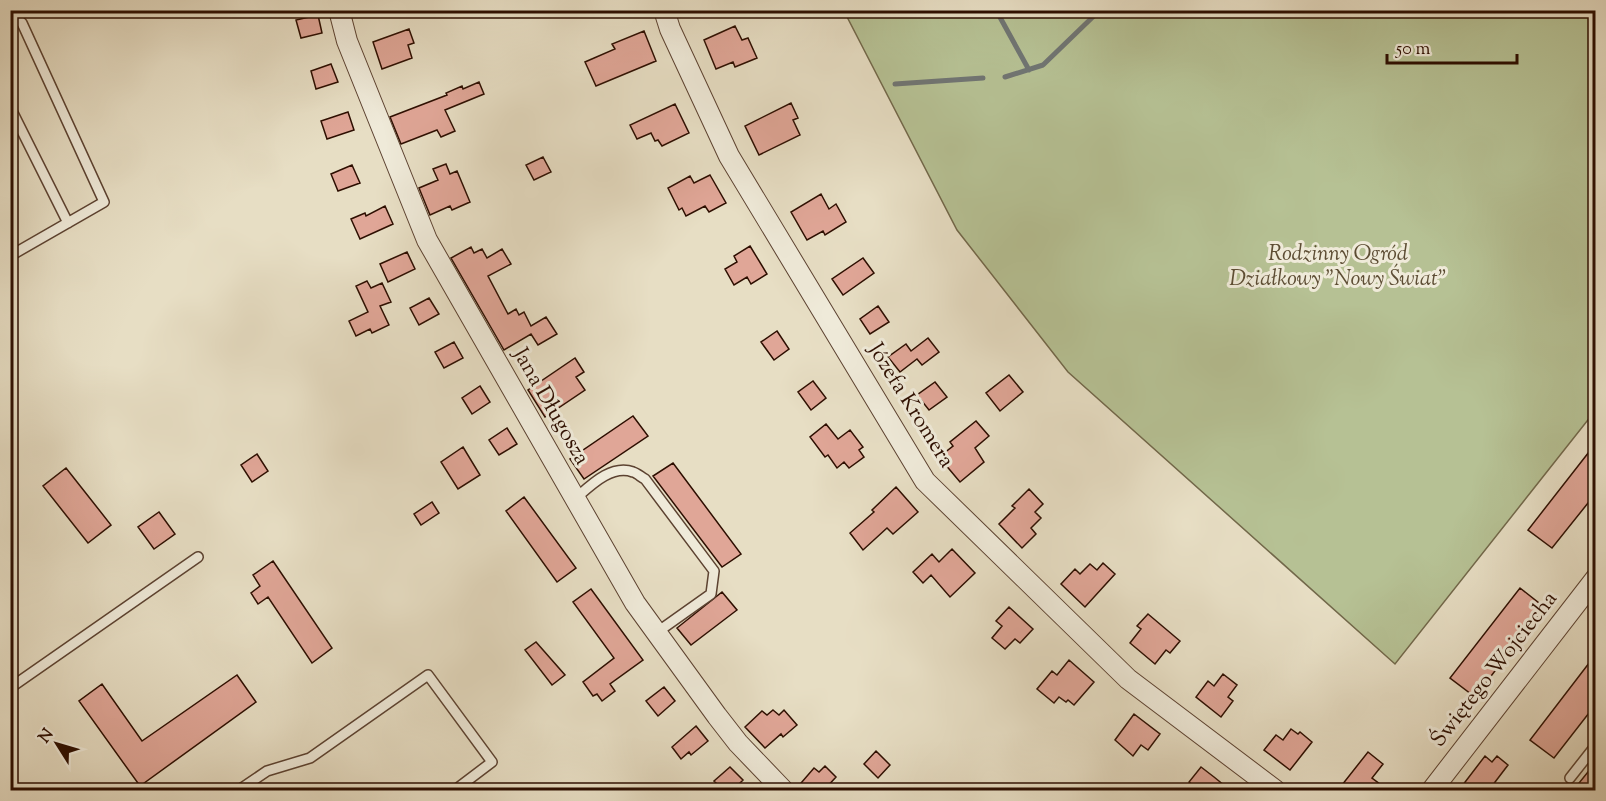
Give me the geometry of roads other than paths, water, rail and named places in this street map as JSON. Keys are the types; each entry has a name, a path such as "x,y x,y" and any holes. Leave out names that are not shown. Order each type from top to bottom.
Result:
{"street":[{"name":"Jana Długosza","path":"339,10 347,41 427,240 634,603 731,734 783,790"},
{"name":"Józefa Kromera","path":"664,10 670,29 729,156 926,481 1128,679 1275,790"},
{"name":"Świętego Wojciecha","path":"1432,790 1596,578"}],"lane":[{"path":"10,13 22,23 104,202 10,256"},
{"path":"10,107 68,223"},
{"path":"575,499 603,477 616,471 632,471 645,480 714,571 711,594 656,633"},
{"path":"10,688 198,557"},
{"path":"239,790 267,771 310,758 428,675 492,762 455,790"},
{"path":"1570,778 1596,745"}],"waterway":[{"path":"996,10 1029,70"},
{"path":"1005,77 1043,65 1100,10"},
{"path":"895,84 983,78"}],"park label":[{"name":"Rodzinny Ogród Działkowy \"Nowy Świat\"","path":"1338,268"}]}
